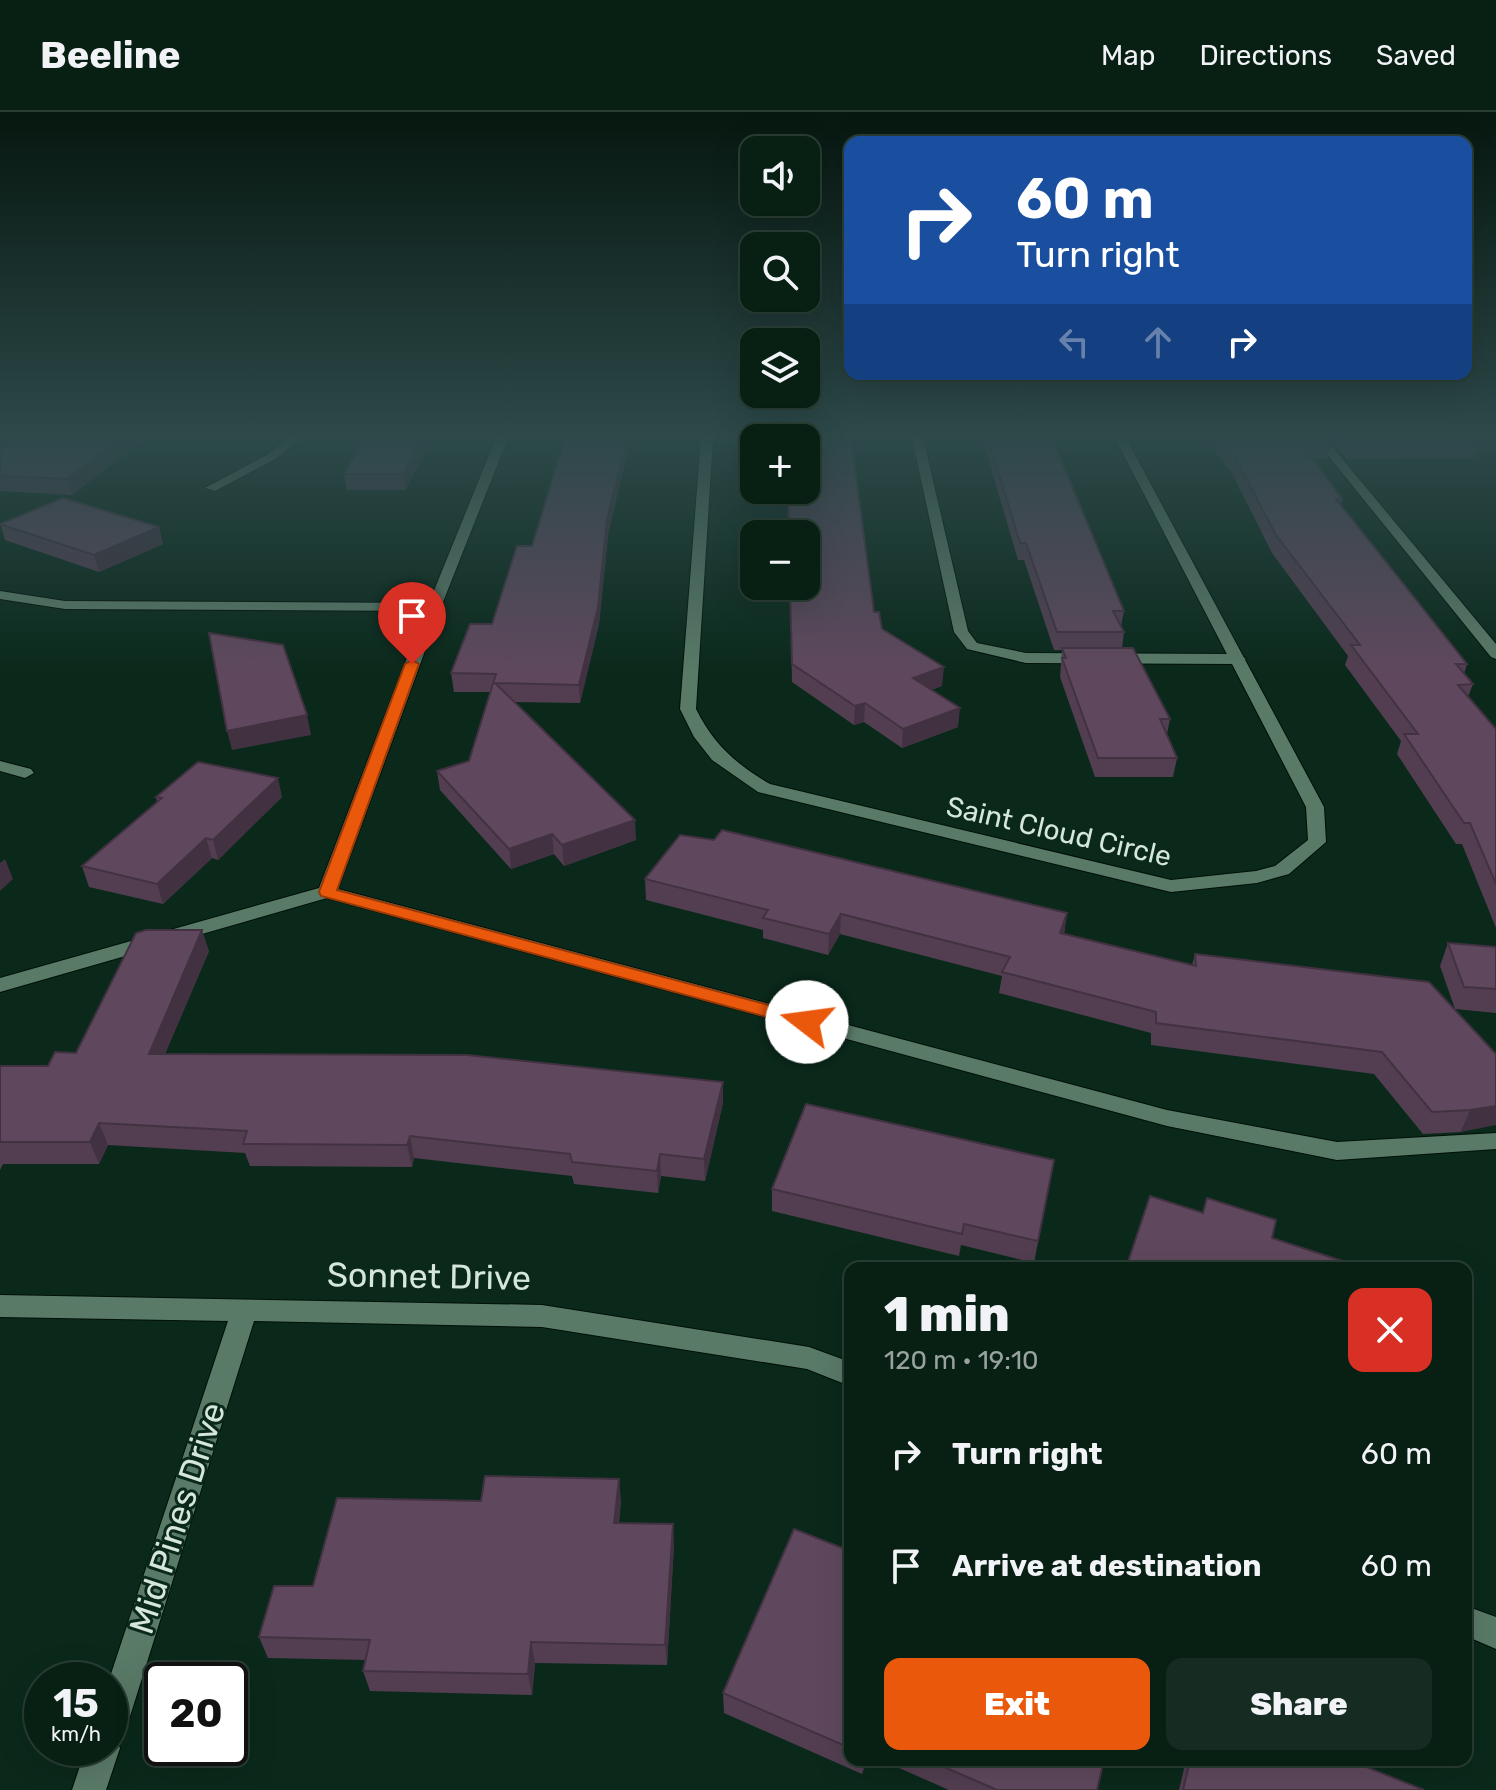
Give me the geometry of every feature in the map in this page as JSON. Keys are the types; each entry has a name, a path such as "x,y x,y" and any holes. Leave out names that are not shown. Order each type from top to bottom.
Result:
{"street":[{"path":"327,892 470,516"},
{"name":"Saint Cloud Circle","path":"702,516 688,709 702,738 726,766 764,788 1171,886 1257,877 1282,870 1317,842 1315,807 1162,516"},
{"path":"935,516 961,632 972,646 1026,658 1238,659"},
{"path":"1383,516 1496,654"},
{"path":"0,595 65,605 434,607"},
{"path":"0,766 25,773"},
{"path":"0,985 327,892 1167,1118 1337,1151 1496,1141"},
{"name":"Sonnet Drive","path":"0,1306 542,1316 809,1358 844,1372"},
{"name":"Mid Pines Drive","path":"128,1670 244,1311"},
{"path":"1472,1623 1496,1633"},
{"path":"89,1790 97,1766"}],"building":[{"path":"19,516 124,516 159,527 94,555 0,524"},
{"path":"541,516 608,516 598,607 579,685 495,683 635,820 562,845 552,834 509,849 437,771 469,761 496,674 451,673 470,624 492,624 517,546 532,546"},
{"path":"789,516 861,516 874,612 879,612 882,629 944,667 913,678 960,708 903,729 865,703 855,706 792,664 790,600 820,600 820,520 789,520"},
{"path":"1012,516 1085,516 1124,611 1113,611 1124,632 1057,632 1026,543 1020,543"},
{"path":"1266,516 1350,516 1467,664 1456,664 1473,684 1458,685 1496,729 1496,884 1470,823 1464,823 1404,734 1418,734 1351,645 1360,645 1276,535"},
{"path":"209,633 283,645 307,715 227,731"},
{"path":"1062,648 1133,648 1170,719 1160,719 1177,758 1098,758 1062,658 1066,658"},
{"path":"198,762 278,778 213,840 206,838 157,884 82,866 162,798 156,797"},
{"path":"722,830 1067,913 1060,933 1196,966 1195,954 1429,982 1496,1054 1496,1106 1432,1112 1382,1052 1156,1023 1156,1012 1002,972 1010,957 841,914 829,934 763,918 768,910 645,879 680,835 714,840"},
{"path":"146,930 202,930 149,1054 467,1055 723,1082 704,1159 660,1154 657,1171 572,1162 570,1154 410,1136 407,1145 243,1144 247,1131 99,1123 90,1142 0,1142 0,1066 48,1066 55,1052 76,1053 136,933"},
{"path":"1448,943 1496,947 1496,989 1464,987"},
{"path":"806,1104 1054,1160 1038,1241 964,1224 962,1234 772,1189"},
{"path":"1150,1196 1203,1213 1207,1198 1276,1220 1272,1238 1346,1262 1128,1262"},
{"path":"485,1476 619,1479 614,1523 673,1524 665,1645 531,1642 528,1674 363,1671 370,1640 259,1637 274,1586 313,1586 337,1498 481,1501"},
{"path":"794,1529 844,1549 844,1745 723,1693"},
{"path":"942,1766 1103,1766 1097,1790 997,1790"},
{"path":"1189,1766 1364,1766 1424,1790 1183,1790"}],"route":[{"path":"412,664 327,892 807,1022"}]}
